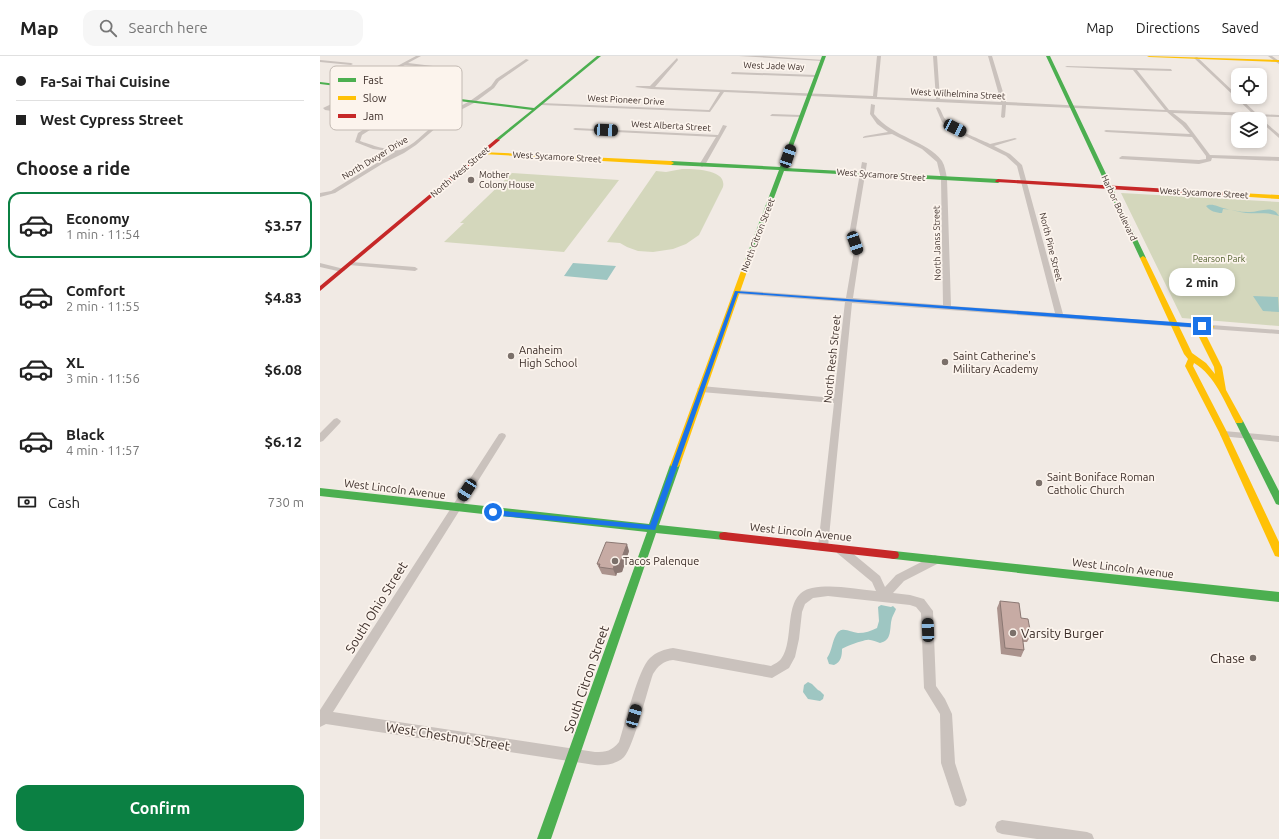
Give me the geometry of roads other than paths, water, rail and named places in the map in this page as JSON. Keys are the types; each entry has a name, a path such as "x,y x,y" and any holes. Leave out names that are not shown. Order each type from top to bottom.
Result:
{"street":[{"path":"402,66 419,56"},
{"name":"North West Street","path":"320,289 599,56"},
{"path":"742,56 823,58"},
{"path":"875,98 879,56"},
{"path":"935,56 938,101"},
{"path":"990,56 1004,104 1003,117"},
{"name":"Harbor Boulevard","path":"1048,56 1188,354 1192,359 1203,365 1222,390 1248,436 1279,501"},
{"path":"1150,56 1276,60"},
{"name":"North Citron Street","path":"653,528 736,292 823,58"},
{"path":"1196,58 1253,112"},
{"path":"651,88 678,59"},
{"name":"North Dwyer Drive","path":"462,107 493,87 497,80 527,60"},
{"path":"320,61 351,64"},
{"path":"405,64 425,66"},
{"path":"1164,70 1067,66 1136,70 1164,70 1171,70"},
{"path":"1136,70 1168,111 1184,124 1209,156 1279,159"},
{"name":"West Jade Way","path":"732,73 816,76"},
{"path":"320,82 330,83"},
{"name":"West Wilhelmina Street","path":"637,88 1168,111 1231,116"},
{"name":"West Pioneer Drive","path":"538,106 710,111 722,92"},
{"path":"462,101 538,106"},
{"name":"North Janss Street","path":"873,105 872,114 875,119 891,133 928,151 940,162 944,179 947,306"},
{"path":"320,112 330,106"},
{"name":"North Pine Street","path":"938,108 944,121 1008,155 1019,164 1059,314"},
{"path":"325,109 330,110"},
{"path":"772,115 801,116"},
{"name":"West Wilhelmina Street","path":"1267,117 1279,116"},
{"path":"702,164 725,126"},
{"path":"1267,126 1279,137"},
{"name":"West Alberta Street","path":"575,129 718,136"},
{"path":"366,130 360,134 357,142 375,148 402,152"},
{"name":"North Dwyer Drive","path":"321,195 333,192 380,163 402,152 430,130"},
{"path":"1106,131 1192,136"},
{"path":"865,137 891,133"},
{"path":"989,146 1016,138"},
{"name":"West Sycamore Street","path":"483,153 1279,197"},
{"path":"1122,158 1199,162 1209,160 1209,156"},
{"name":"North Resh Street","path":"823,547 849,299 857,251 852,235 864,163"},
{"path":"351,264 415,269"},
{"path":"320,265 342,270"},
{"path":"736,292 1059,314 1279,332"},
{"path":"1211,327 1203,329 1201,333 1220,371 1222,378 1222,390"},
{"name":"Harbor Boulevard","path":"1192,359 1189,366 1224,434 1279,553"},
{"path":"701,389 838,401"},
{"path":"320,439 337,421"},
{"path":"1224,434 1279,439"},
{"name":"South Ohio Street","path":"321,719 502,436"},
{"name":"West Lincoln Avenue","path":"320,492 455,508 653,528 1279,597"},
{"name":"South Citron Street","path":"544,839 653,528"},
{"path":"840,549 876,579 884,597 900,578 936,560"},
{"name":"West Chestnut Street","path":"321,719 611,759 619,754 624,746 648,668 658,658 674,654 772,672 784,666 789,659 792,650 797,607 800,601 808,595 822,591 884,597 915,602 927,610 930,688 941,703 946,714 948,763 960,800"},
{"path":"1002,827 1087,839"}],"water":[{"path":"1215,205 1231,210 1223,209 1222,213 1218,213 1209,209 1206,206"},
{"path":"1232,210 1251,212 1273,210 1279,216 1246,213"},
{"path":"573,263 616,266 607,280 564,276"},
{"path":"1253,296 1278,297 1279,312 1263,311"},
{"path":"881,605 893,606 896,609 892,618 890,633 887,639 880,643 865,640 846,647 842,649 840,660 838,662 834,665 829,664 827,658 838,632 840,630 846,630 861,633 877,628 879,621 878,607"},
{"path":"808,682 824,695 823,699 820,701 808,699 803,692 804,685"}],"place":[{"name":"Mother Colony House","path":"471,180"},
{"name":"Anaheim High School","path":"511,356"},
{"name":"Saint Catherine's Military Academy","path":"945,362"},
{"name":"Saint Boniface Roman Catholic Church","path":"1039,483"},
{"name":"Tacos Palenque","path":"615,561"},
{"name":"Varsity Burger","path":"1013,633"},
{"name":"Chase","path":"1253,658"}],"park label":[{"name":"Pearson Park","path":"1219,259"}]}
